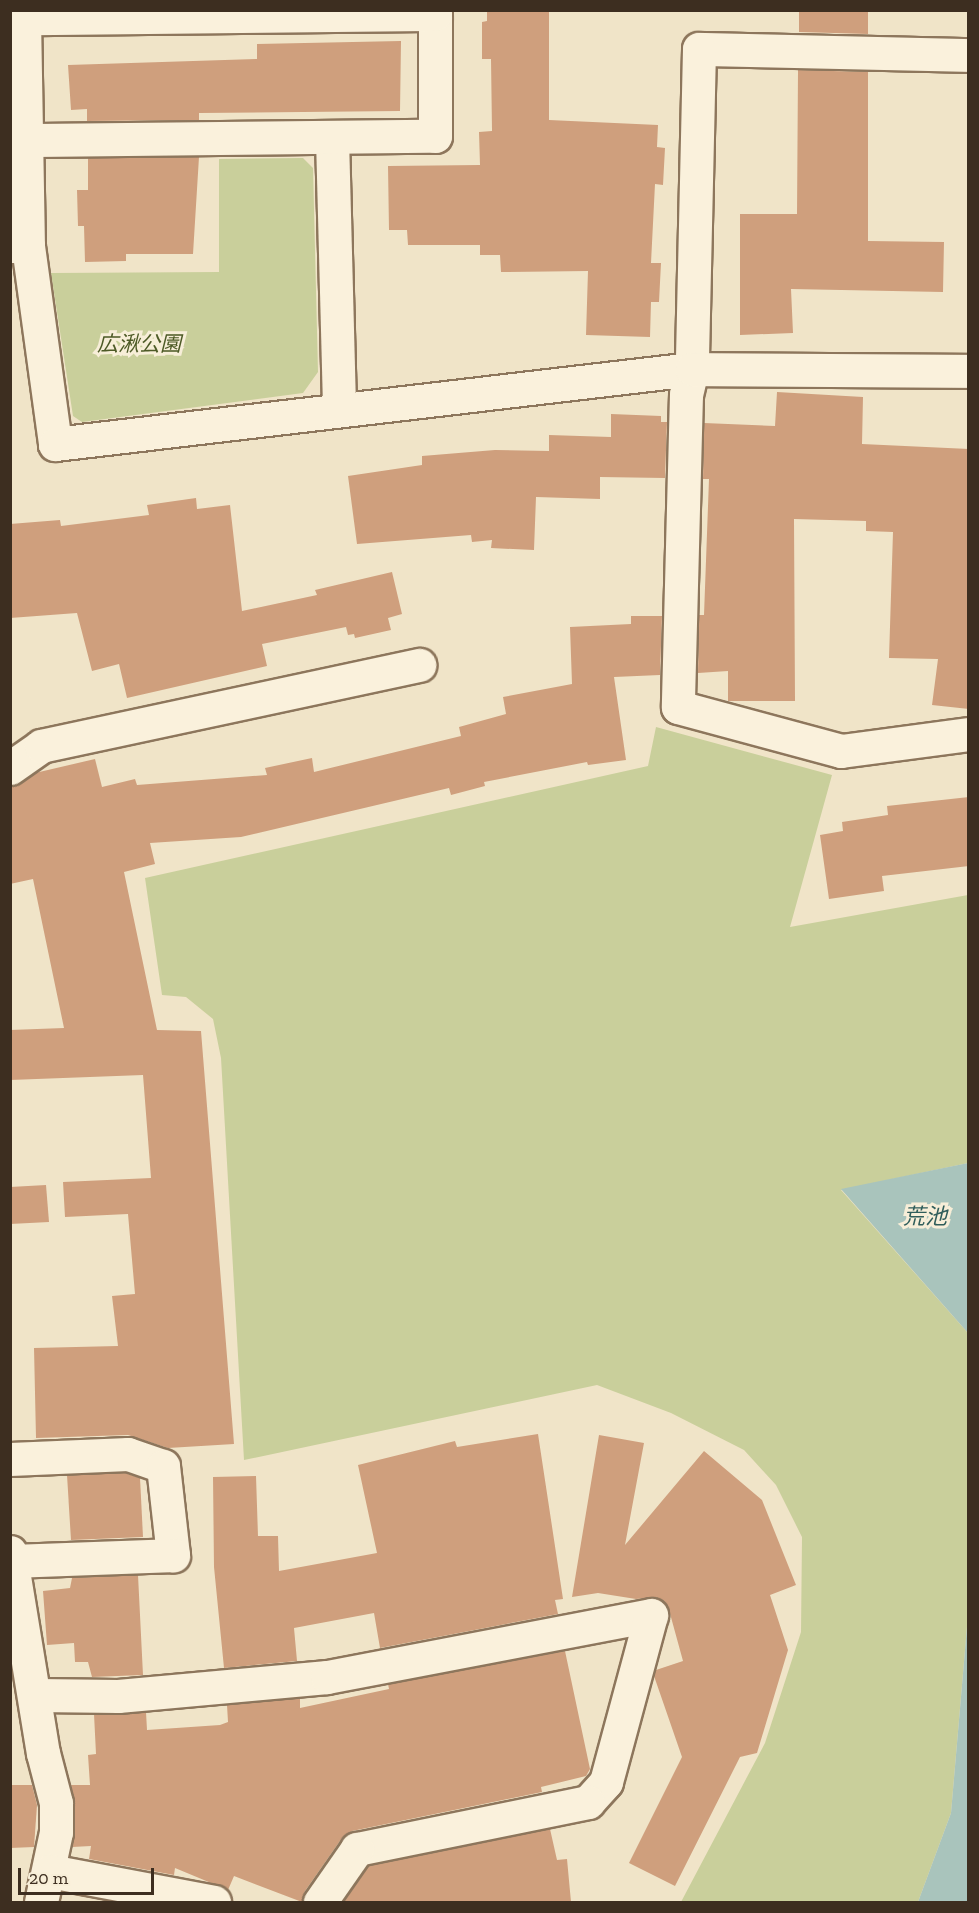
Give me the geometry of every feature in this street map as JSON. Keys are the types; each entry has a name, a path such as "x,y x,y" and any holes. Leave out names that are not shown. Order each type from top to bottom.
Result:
{"street":[{"path":"28,140 435,136 435,14 24,18 28,140 19,246 56,444 339,408 692,369 969,371"},
{"path":"969,55 699,49 692,369 686,393 678,707 841,751 969,734"},
{"path":"332,138 339,408"},
{"path":"10,768 41,746 419,665"},
{"path":"10,1459 128,1454 163,1466 173,1555 11,1556 36,1695 43,1753 56,1803 50,1871 41,1902"},
{"path":"36,1695 118,1696 327,1677 651,1616 606,1782 588,1802 357,1849 321,1902"},
{"path":"50,1871 214,1902"}],"green space":[{"name":"広湫公園","path":"303,158 313,168 318,372 303,393 82,422 73,416 51,273 219,272 219,159"},
{"path":"656,727 832,775 790,927 968,895 968,1163 841,1190 968,1333 968,1615 951,1813 918,1902 681,1902 765,1743 801,1632 802,1537 776,1485 744,1450 671,1413 597,1385 244,1460 221,1058 213,1019 186,997 162,995 145,878 648,766"}],"water":[{"name":"荒池","path":"968,1163 968,1333 841,1189"},
{"path":"968,1615 968,1902 918,1902 951,1813"}],"building":[{"path":"487,10 549,10 549,120 658,125 657,147 665,148 663,185 655,184 651,263 661,263 659,302 651,302 650,337 586,335 588,271 501,272 500,255 480,255 480,245 408,245 407,230 389,230 388,166 480,165 479,132 492,131 491,59 482,59 482,22 487,21"},
{"path":"799,10 868,10 868,34 799,32"},
{"path":"401,41 400,111 199,113 199,120 87,121 87,109 71,110 68,65 257,59 257,44"},
{"path":"798,70 868,72 868,241 944,242 943,292 791,289 793,333 740,335 740,214 797,214"},
{"path":"199,157 193,254 126,254 126,261 85,262 84,226 78,226 77,190 88,190 88,158"},
{"path":"777,392 863,397 862,444 969,449 969,709 932,705 938,659 889,658 893,532 866,531 866,521 794,519 795,701 728,701 728,671 698,673 699,615 704,615 709,479 703,479 704,423 775,426"},
{"path":"611,414 661,416 661,422 667,422 665,478 600,477 600,499 536,497 534,550 491,548 492,540 472,542 471,535 357,544 348,476 422,465 422,456 495,450 549,451 549,435 611,437"},
{"path":"196,498 197,509 230,505 242,611 317,595 315,590 392,572 402,614 388,618 391,630 355,638 354,634 348,635 346,627 262,644 267,666 127,698 119,664 92,671 77,613 10,618 10,524 60,520 61,526 149,515 147,505"},
{"path":"631,616 662,616 660,675 614,677 626,760 588,765 587,762 484,782 485,786 451,795 449,788 241,837 150,843 155,864 124,872 157,1030 201,1031 234,1444 168,1448 128,1435 36,1438 34,1348 118,1346 112,1296 135,1294 128,1214 65,1217 63,1182 151,1178 143,1075 10,1080 10,1030 64,1028 33,879 10,884 10,787 35,773 95,759 102,787 135,779 137,785 267,775 265,768 312,758 314,772 461,736 459,727 506,714 503,697 572,684 570,627 631,624"},
{"path":"969,797 969,866 882,876 884,891 829,899 820,835 843,831 842,822 888,815 887,806"},
{"path":"46,1185 49,1222 10,1224 10,1187"},
{"path":"538,1434 563,1599 555,1600 558,1614 380,1648 374,1613 294,1628 297,1661 224,1668 214,1567 213,1477 256,1476 258,1536 278,1536 279,1571 377,1553 358,1465 455,1441 457,1447"},
{"path":"599,1435 644,1443 625,1545 704,1451 762,1500 796,1585 770,1595 788,1650 757,1753 740,1757 675,1886 629,1863 682,1757 654,1676 656,1670 683,1661 669,1610 656,1597 636,1599 598,1593 572,1597"},
{"path":"125,1473 140,1478 143,1537 71,1540 67,1475"},
{"path":"138,1575 143,1675 92,1677 88,1662 75,1662 74,1643 47,1645 43,1591 70,1588 72,1578"},
{"path":"565,1651 590,1769 586,1776 541,1787 542,1792 352,1831 342,1838 305,1891 302,1902 234,1876 228,1890 175,1868 174,1875 89,1859 91,1846 72,1847 75,1803 71,1785 90,1785 88,1755 96,1754 94,1714 146,1712 147,1730 220,1725 228,1722 227,1705 300,1698 300,1708 389,1689 388,1684"},
{"path":"10,1785 32,1785 37,1805 34,1847 10,1848"},
{"path":"550,1829 557,1860 567,1859 571,1902 343,1902 368,1866"}]}
